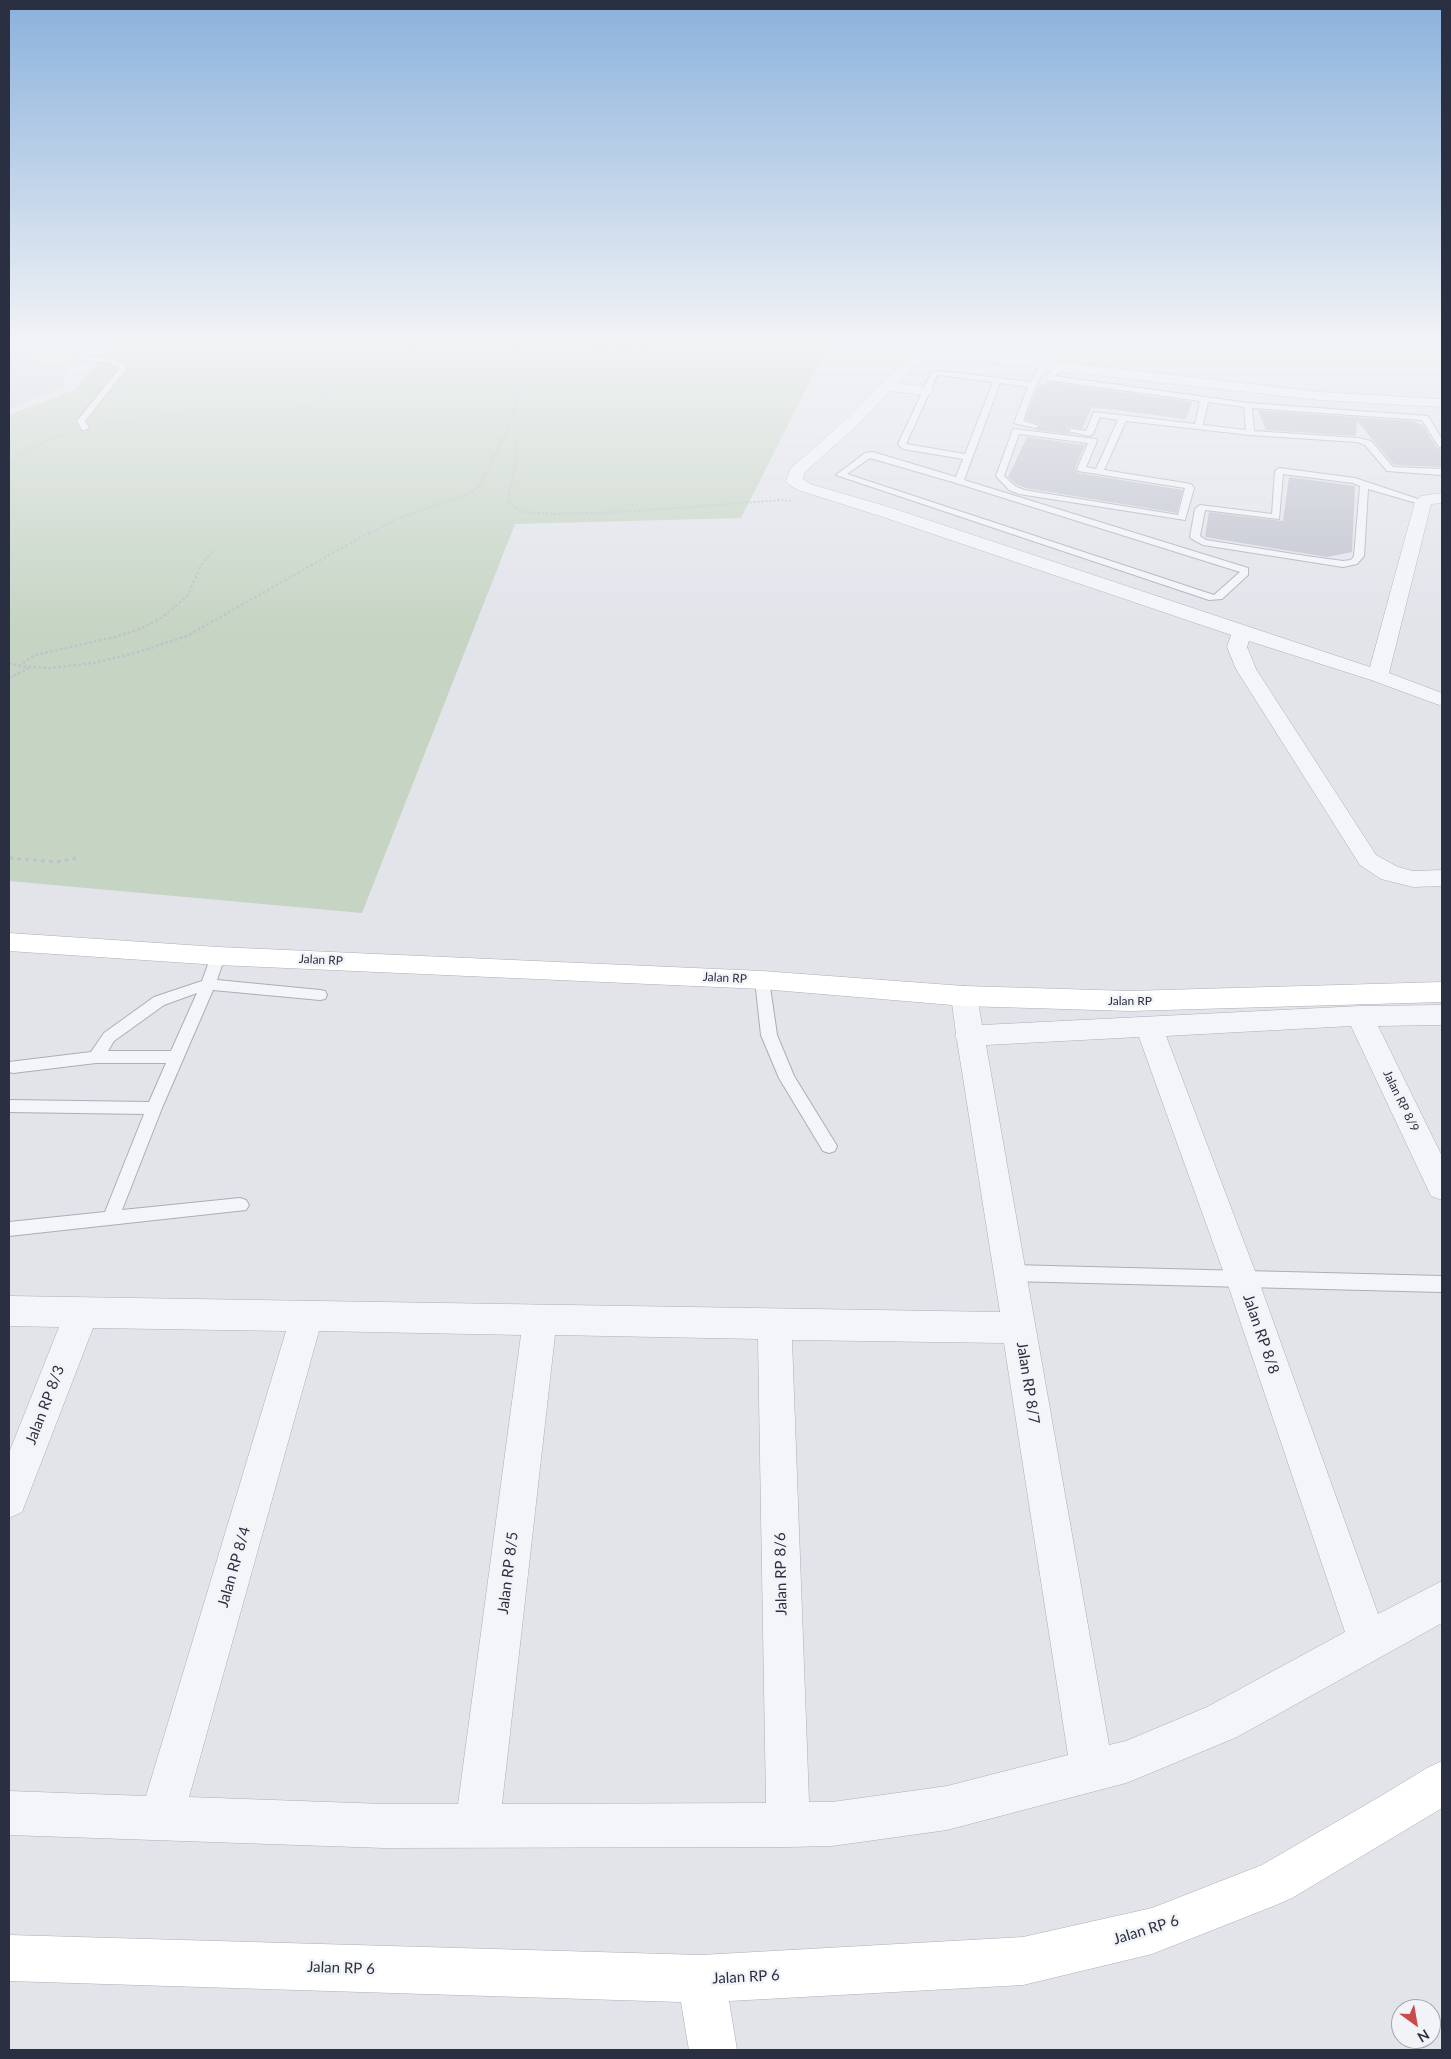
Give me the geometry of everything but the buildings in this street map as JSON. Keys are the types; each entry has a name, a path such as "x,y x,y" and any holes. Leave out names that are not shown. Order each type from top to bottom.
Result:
{"street":[{"path":"832,440 797,471 794,481 804,488 886,512 1378,676 1442,700"},
{"path":"1378,676 1423,502 1427,499 1442,498"},
{"path":"1242,632 1237,647 1246,669 1368,860 1390,873 1413,879 1442,878"},
{"name":"Jalan RP","path":"9,942 218,956 762,980 964,996 1130,1002 1442,992"},
{"name":"Jalan RP 8/7","path":"964,996 969,1036 1011,1273 1092,1770"},
{"path":"969,1036 1360,1016 1442,1015"},
{"name":"Jalan RP 8/9","path":"1360,1016 1442,1187"},
{"name":"Jalan RP 8/8","path":"1149,1027 1242,1279 1368,1642"},
{"path":"9,1311 1019,1328"},
{"name":"Jalan RP 8/3","path":"9,1499 82,1312"},
{"name":"Jalan RP 8/4","path":"161,1818 308,1316"},
{"name":"Jalan RP 8/5","path":"477,1826 540,1320"},
{"name":"Jalan RP 8/6","path":"775,1324 788,1824"},
{"path":"9,1813 384,1826 477,1826 832,1824 947,1808 1126,1762 1222,1722 1442,1602"},
{"name":"Jalan RP 6","path":"9,1958 701,1979 1023,1961 1152,1931 1276,1882 1397,1812 1442,1783"},
{"path":"701,1979 713,2050"}],"lane":[{"path":"904,440 903,446 967,457"},
{"path":"959,481 974,440"},
{"path":"1012,440 1000,476 1012,488 1022,492 1178,518 1183,517 1190,488 1188,486 1081,469 1093,441 1088,440"},
{"path":"1099,472 1113,440"},
{"path":"1358,440 1368,443 1390,469 1442,472"},
{"path":"873,455 959,481 1240,568 1245,570 1245,573 1218,597 1213,598 840,476 868,456 873,455"},
{"path":"1364,486 1359,556 1354,562 1343,564 1306,559 1204,542 1195,537 1200,509 1203,507 1276,517 1277,473 1279,471 1355,481 1364,486 1423,502"},
{"path":"111,1217 154,1108 208,984 218,956"},
{"path":"762,980 769,1035 787,1078 829,1146"},
{"path":"96,1057 109,1037 159,1001 208,984 320,995"},
{"path":"13,1067 96,1057 175,1057"},
{"path":"9,1106 154,1108"},
{"path":"9,1229 240,1205"},
{"path":"1011,1273 1442,1284"}],"path":[{"path":"9,468 26,449 51,440"},
{"path":"9,663 19,666 50,668 93,663 139,652 187,636 219,620 351,542 399,518 466,495 480,486 503,440"},
{"path":"517,440 516,462 508,498 512,506 523,512 558,514 626,512 781,500 800,503"},
{"path":"19,666 35,655 115,637 140,629 163,616 188,595 201,565 212,552"},
{"path":"9,678 31,667"},
{"path":"9,858 57,862 76,858"}],"green space":[{"path":"9,440 780,440 741,518 515,524 362,913 9,881"}]}
